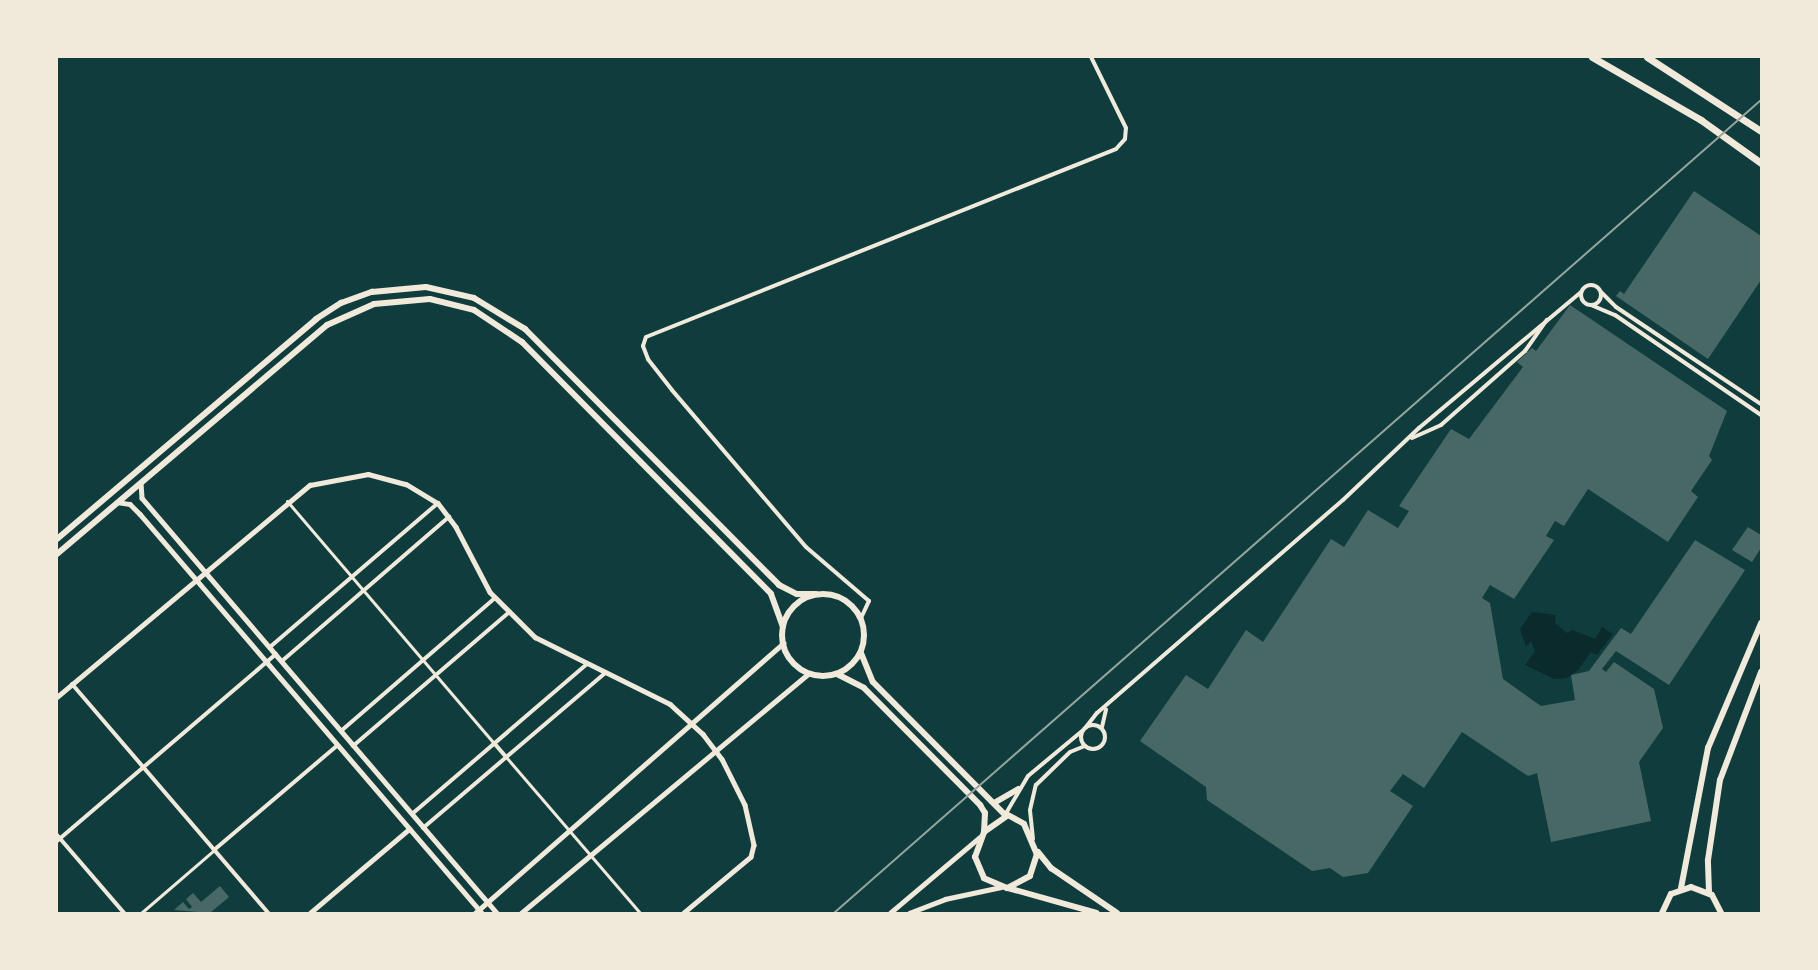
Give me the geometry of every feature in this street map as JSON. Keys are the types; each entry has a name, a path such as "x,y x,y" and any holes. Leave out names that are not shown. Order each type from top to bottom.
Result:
{"highway":[{"path":"1592,57 1701,120 1761,163"},
{"path":"1647,57 1718,100 1761,131"}],"main road":[{"path":"57,538 316,319 341,303 372,292 426,287 474,298 525,329 779,585 797,594 843,598 861,618 865,636 861,653 837,674"},
{"path":"57,554 302,344 340,317 393,300 449,302 486,316 522,342 771,594 783,627 783,643 791,662 808,674 837,674 864,688 980,805 985,813 982,834 975,853 979,870 987,881 1004,888 1097,913"},
{"path":"783,627 795,605 816,594"},
{"path":"1681,888 1708,748 1761,623"},
{"path":"479,912 487,901 783,643"},
{"path":"861,653 873,682 1005,815 1022,822 1033,839 1036,849 1054,871 1117,913"},
{"path":"1721,913 1709,892 1708,860 1720,780 1761,672"},
{"path":"521,913 808,674"},
{"path":"994,804 1018,789"},
{"path":"982,834 1005,815"},
{"path":"1004,888 1030,876 1036,849"},
{"path":"1662,913 1668,897 1681,888 1695,887 1709,892"}],"street":[{"path":"861,618 869,601 806,547 672,390 648,359 643,346 646,337 1116,150 1125,140 1126,128 1091,57"},
{"path":"1005,815 1018,789 1035,769 1082,731 1551,315 1591,285 1616,307 1761,404"},
{"path":"1581,292 1583,301 1615,315 1761,415"},
{"path":"1592,305 1599,300 1601,292"},
{"path":"1409,440 1441,425 1525,351 1551,315"},
{"path":"57,697 287,501 310,485 368,474 406,483 438,503 449,517 495,598 507,613 535,637 587,664 652,692 693,723 715,750 744,805 754,845 751,856 684,913"},
{"path":"141,481 142,498 497,913"},
{"path":"287,501 639,913"},
{"path":"117,502 130,504 479,912"},
{"path":"270,647 438,503"},
{"path":"282,661 449,517"},
{"path":"341,731 495,598"},
{"path":"353,746 507,613"},
{"path":"124,913 58,838 144,768 276,654"},
{"path":"412,814 587,664"},
{"path":"423,828 607,671"},
{"path":"72,684 268,913"},
{"path":"1033,839 1030,810 1036,786 1068,754 1085,747 1096,749 1103,745 1106,738 1102,728 1107,708"},
{"path":"1086,727 1102,728"},
{"path":"1082,731 1085,747"},
{"path":"141,913 338,745"},
{"path":"310,913 409,829"},
{"path":"890,913 982,834"},
{"path":"909,913 945,899 1004,888"}],"water":[{"path":"1532,612 1556,615 1555,623 1567,633 1572,630 1595,639 1602,627 1613,634 1597,655 1591,652 1578,670 1567,678 1554,679 1525,665 1535,651 1531,641 1526,647 1520,629"}],"building":[{"path":"1694,191 1761,236 1761,280 1708,359 1616,296 1620,291 1624,294"},
{"path":"1570,305 1727,411 1709,456 1712,460 1691,491 1698,497 1668,542 1588,489 1564,526 1555,521 1546,536 1554,540 1514,599 1490,585 1482,598 1490,603 1503,679 1541,706 1575,700 1571,675 1589,671 1621,628 1631,634 1695,540 1745,570 1669,685 1616,651 1602,669 1606,672 1614,662 1654,689 1663,728 1639,762 1651,821 1551,842 1537,773 1528,776 1462,732 1424,788 1403,774 1390,791 1413,806 1368,873 1343,877 1330,868 1312,871 1207,800 1206,787 1140,741 1186,675 1208,689 1246,630 1263,642 1331,539 1344,547 1368,510 1398,528 1409,511 1399,506 1451,429 1469,439 1523,367 1517,362 1532,348 1536,351"},
{"path":"1748,527 1761,535 1761,548 1752,562 1732,550"},
{"path":"220,886 229,897 210,913 174,910 183,902 189,909 192,907 186,899 193,893 201,902"}],"railway":[{"path":"834,913 1761,100"}]}
